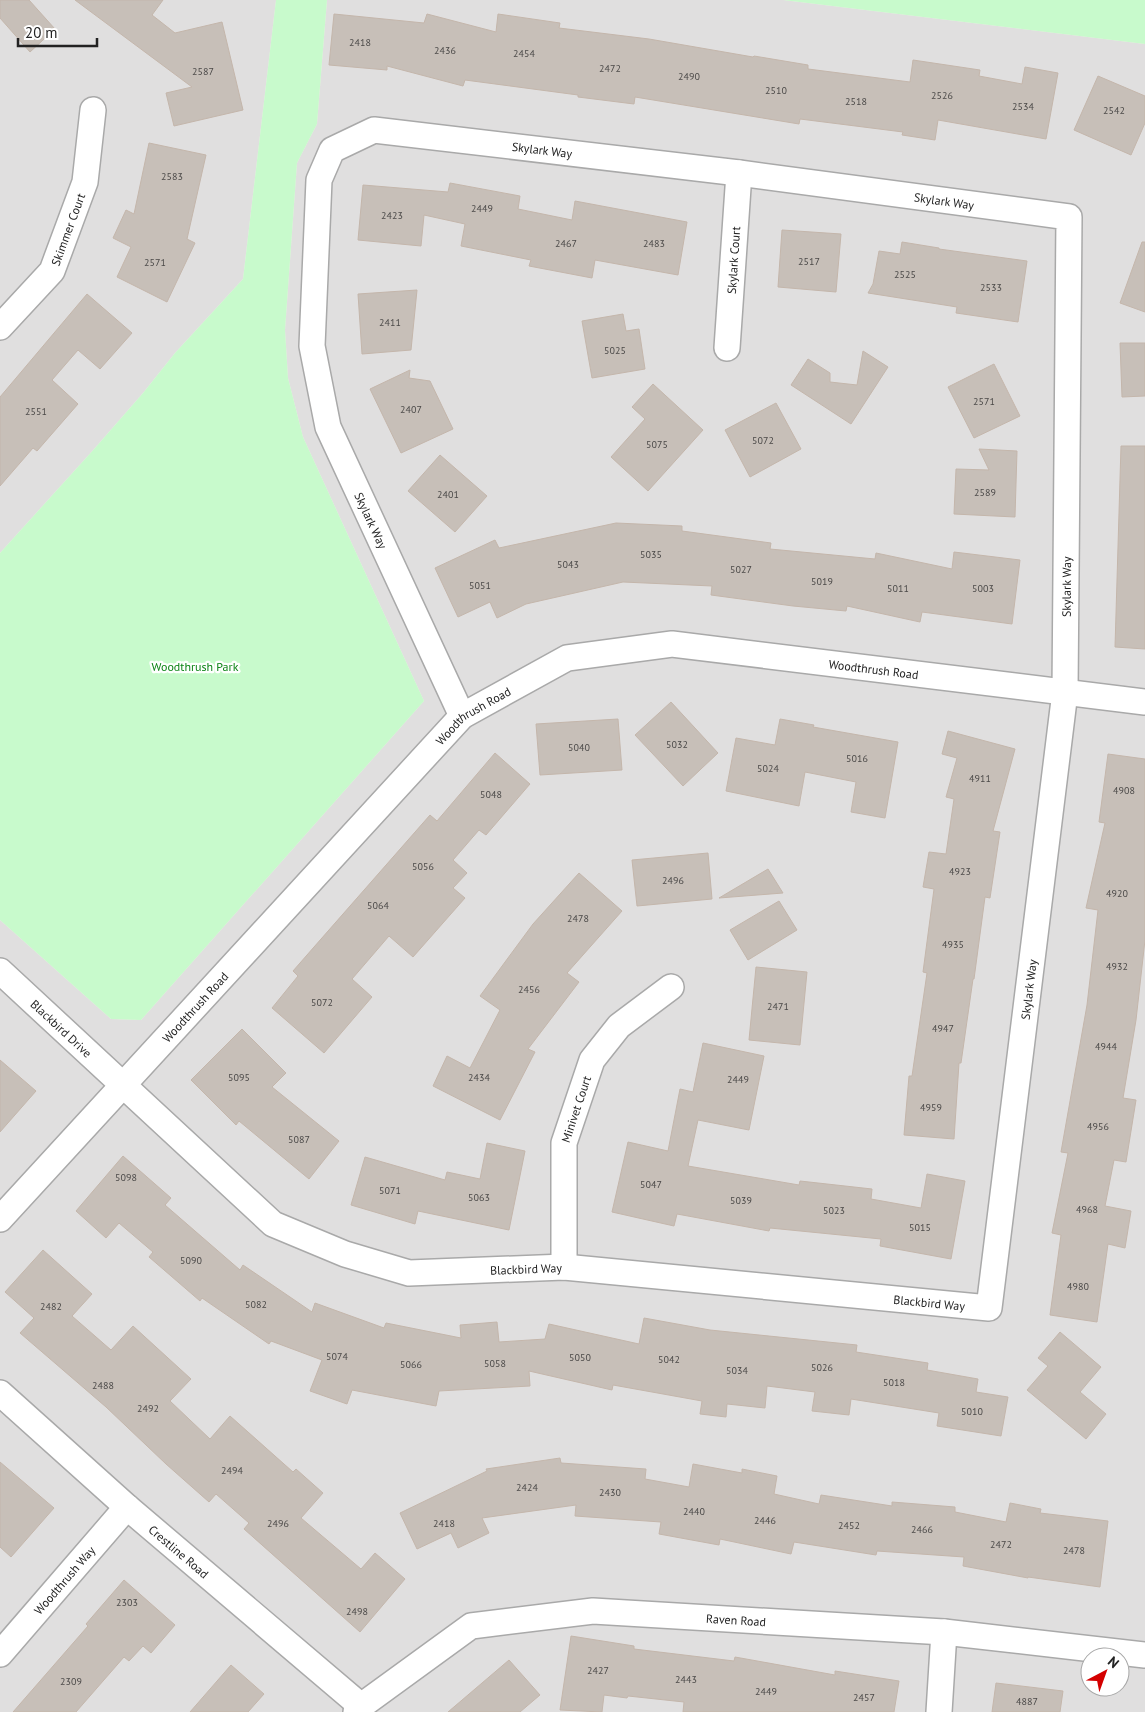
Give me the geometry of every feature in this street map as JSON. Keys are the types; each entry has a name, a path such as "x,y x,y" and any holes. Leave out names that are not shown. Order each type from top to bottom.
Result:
{"street":[{"name":"Skimmer Court","path":"0,327 52,270 85,182 93,110"},
{"name":"Skylark Way","path":"462,716 328,427 312,346 319,180 332,150 374,130 739,173 1069,217 1065,692 989,1308"},
{"name":"Skylark Court","path":"727,348 739,173"},
{"name":"Woodthrush Road","path":"0,1218 462,716 567,658 672,644 1145,702"},
{"name":"Blackbird Drive","path":"0,971 123,1083"},
{"name":"Minivet Court","path":"564,1267 564,1143 592,1060 620,1026 671,987"},
{"name":"Blackbird Way","path":"123,1083 273,1224 345,1254 409,1273 564,1267 989,1308"},
{"name":"Crestline Road","path":"0,1392 126,1507 359,1709"},
{"name":"Woodthrush Way","path":"0,1654 126,1507"},
{"name":"Raven Road","path":"359,1709 471,1626 593,1611 944,1632 1145,1655"},
{"path":"939,1712 944,1632"}],"shaded area":[{"path":"0,0 276,0 243,279 175,353 95,448 0,553"},
{"path":"327,0 783,0 1145,44 1145,1712 0,1712 0,920 111,1019 141,1020 424,701 303,437 288,378 285,330 297,163 317,124"}],"green space":[{"name":"Woodthrush Park","path":"276,0 327,0 317,124 297,163 285,330 288,378 303,437 424,701 141,1020 111,1019 0,920 0,553 95,448 175,353 243,279"},
{"path":"783,0 1145,0 1145,44"}],"building":[{"path":"0,0 29,0 55,29 30,52 0,18"},
{"path":"75,0 163,0 152,15 175,33 222,22 243,110 174,126 166,93 192,87"},
{"path":"334,14 424,23 427,14 496,32 498,14 560,23 559,28 649,39 808,65 808,69 910,82 913,60 980,70 979,76 1022,84 1025,67 1058,73 1046,139 938,120 935,140 902,135 903,132 800,119 799,124 635,97 634,104 465,80 463,86 387,66 387,70 329,65"},
{"path":"1098,76 1145,96 1145,123 1131,155 1074,130"},
{"path":"149,143 206,155 187,239 195,243 167,302 117,277 131,247 113,238 126,210 134,214"},
{"path":"450,183 520,196 518,209 572,220 575,201 687,222 678,275 595,260 592,278 529,266 531,260 461,246 465,224 424,215 421,246 358,240 363,185 448,192"},
{"path":"782,230 841,234 836,292 778,287"},
{"path":"902,242 1027,261 1018,322 956,313 957,307 868,293 873,284 879,251 900,254"},
{"path":"1142,242 1145,242 1145,312 1120,303"},
{"path":"417,290 411,350 362,354 358,294"},
{"path":"87,294 132,333 100,369 78,350 52,380 78,404 37,451 33,448 0,486 0,397"},
{"path":"623,314 626,331 639,329 645,369 592,378 582,321"},
{"path":"1120,343 1145,343 1145,396 1122,397"},
{"path":"863,351 888,367 851,424 791,385 808,359 830,373 830,382 857,385"},
{"path":"994,364 1020,416 974,438 948,387"},
{"path":"410,370 409,378 430,381 453,429 401,453 370,389"},
{"path":"653,384 703,430 648,491 611,457 645,419 632,407"},
{"path":"776,403 801,449 750,477 725,430"},
{"path":"1121,446 1145,446 1145,649 1115,647"},
{"path":"979,449 1017,451 1015,517 954,514 956,469 989,470"},
{"path":"440,455 487,496 455,532 408,491"},
{"path":"616,523 682,526 682,531 771,543 770,549 875,559 876,553 952,569 954,552 1020,560 1012,624 922,612 920,622 847,606 846,611 711,595 712,586 623,582 526,604 497,618 490,602 458,617 435,568 495,540 499,548"},
{"path":"671,702 718,753 683,786 635,735"},
{"path":"618,719 622,770 540,775 536,724"},
{"path":"780,719 814,725 813,727 898,742 885,818 851,812 856,782 805,772 799,806 726,791 736,738 775,745"},
{"path":"948,731 1015,749 993,831 1000,832 990,898 985,897 961,1063 959,1063 954,1139 904,1135 909,1076 912,1076 927,973 923,972 934,889 923,887 929,852 946,854 954,799 946,797 957,758 942,754"},
{"path":"495,753 530,784 486,835 479,830 453,860 467,873 453,888 465,898 413,957 389,936 352,979 372,997 324,1053 272,1008 298,976 293,971 430,815 437,821"},
{"path":"1108,754 1145,759 1145,940 1136,1020 1123,1098 1136,1100 1126,1162 1114,1160 1105,1206 1131,1211 1125,1248 1108,1244 1097,1322 1050,1315 1061,1235 1052,1233 1068,1153 1061,1152 1087,1005 1098,910 1086,908 1105,823 1099,822"},
{"path":"708,853 712,899 637,906 632,860"},
{"path":"768,869 783,893 719,898"},
{"path":"579,873 622,911 567,973 579,982 528,1049 535,1052 500,1120 433,1086 447,1056 470,1068 500,1010 480,996 533,924"},
{"path":"779,901 797,930 748,960 730,930"},
{"path":"756,967 807,972 800,1045 749,1040"},
{"path":"242,1029 286,1073 272,1087 339,1141 309,1179 239,1121 236,1125 191,1080"},
{"path":"703,1043 764,1056 749,1130 698,1120 688,1166 799,1185 800,1181 872,1189 871,1199 921,1208 927,1174 965,1181 951,1259 880,1246 881,1239 770,1228 769,1231 677,1214 674,1226 612,1212 628,1142 668,1151 680,1089 693,1092"},
{"path":"0,1060 36,1091 0,1132"},
{"path":"487,1143 525,1151 509,1230 418,1211 415,1224 351,1205 365,1157 445,1180 447,1172 480,1179"},
{"path":"123,1156 171,1198 165,1205 240,1270 243,1265 312,1312 315,1303 384,1328 386,1323 461,1338 460,1325 497,1322 499,1342 545,1339 549,1324 639,1344 644,1318 710,1330 857,1345 856,1352 928,1363 927,1370 978,1379 976,1392 1008,1397 1001,1436 937,1426 939,1413 851,1399 849,1415 812,1411 815,1392 767,1386 765,1408 727,1404 726,1417 700,1414 702,1401 613,1385 612,1390 529,1371 530,1386 439,1391 436,1406 352,1390 347,1404 310,1391 322,1360 271,1341 269,1344 202,1298 200,1301 149,1257 153,1252 119,1223 106,1238 76,1211"},
{"path":"43,1250 92,1294 72,1316 111,1350 133,1326 191,1379 170,1401 210,1439 230,1416 293,1472 296,1469 323,1493 301,1518 361,1569 375,1553 405,1579 360,1632 244,1529 249,1523 216,1494 209,1502 106,1407 20,1333 34,1318 5,1292"},
{"path":"1060,1332 1101,1367 1080,1392 1106,1414 1086,1439 1027,1390 1048,1366 1038,1358"},
{"path":"560,1458 561,1463 646,1469 645,1479 689,1487 693,1464 742,1473 742,1469 777,1476 774,1494 819,1504 821,1495 892,1506 892,1502 955,1507 955,1512 1006,1522 1010,1503 1041,1509 1040,1513 1108,1521 1100,1587 1028,1578 963,1566 964,1557 877,1551 876,1555 794,1542 791,1554 720,1539 719,1545 659,1534 661,1522 575,1516 576,1505 482,1518 489,1533 458,1548 451,1533 417,1549 400,1513 487,1471 486,1469"},
{"path":"0,1462 54,1508 11,1557 0,1547"},
{"path":"124,1580 175,1625 151,1653 143,1646 129,1661 124,1657 76,1712 13,1712 88,1626 86,1624"},
{"path":"571,1636 634,1646 634,1649 734,1661 735,1657 835,1675 835,1671 899,1681 894,1712 683,1712 684,1702 604,1695 602,1712 560,1710"},
{"path":"509,1660 540,1695 520,1712 448,1712"},
{"path":"231,1665 264,1694 248,1712 190,1712"},
{"path":"996,1683 1063,1691 1060,1712 992,1712"}]}
